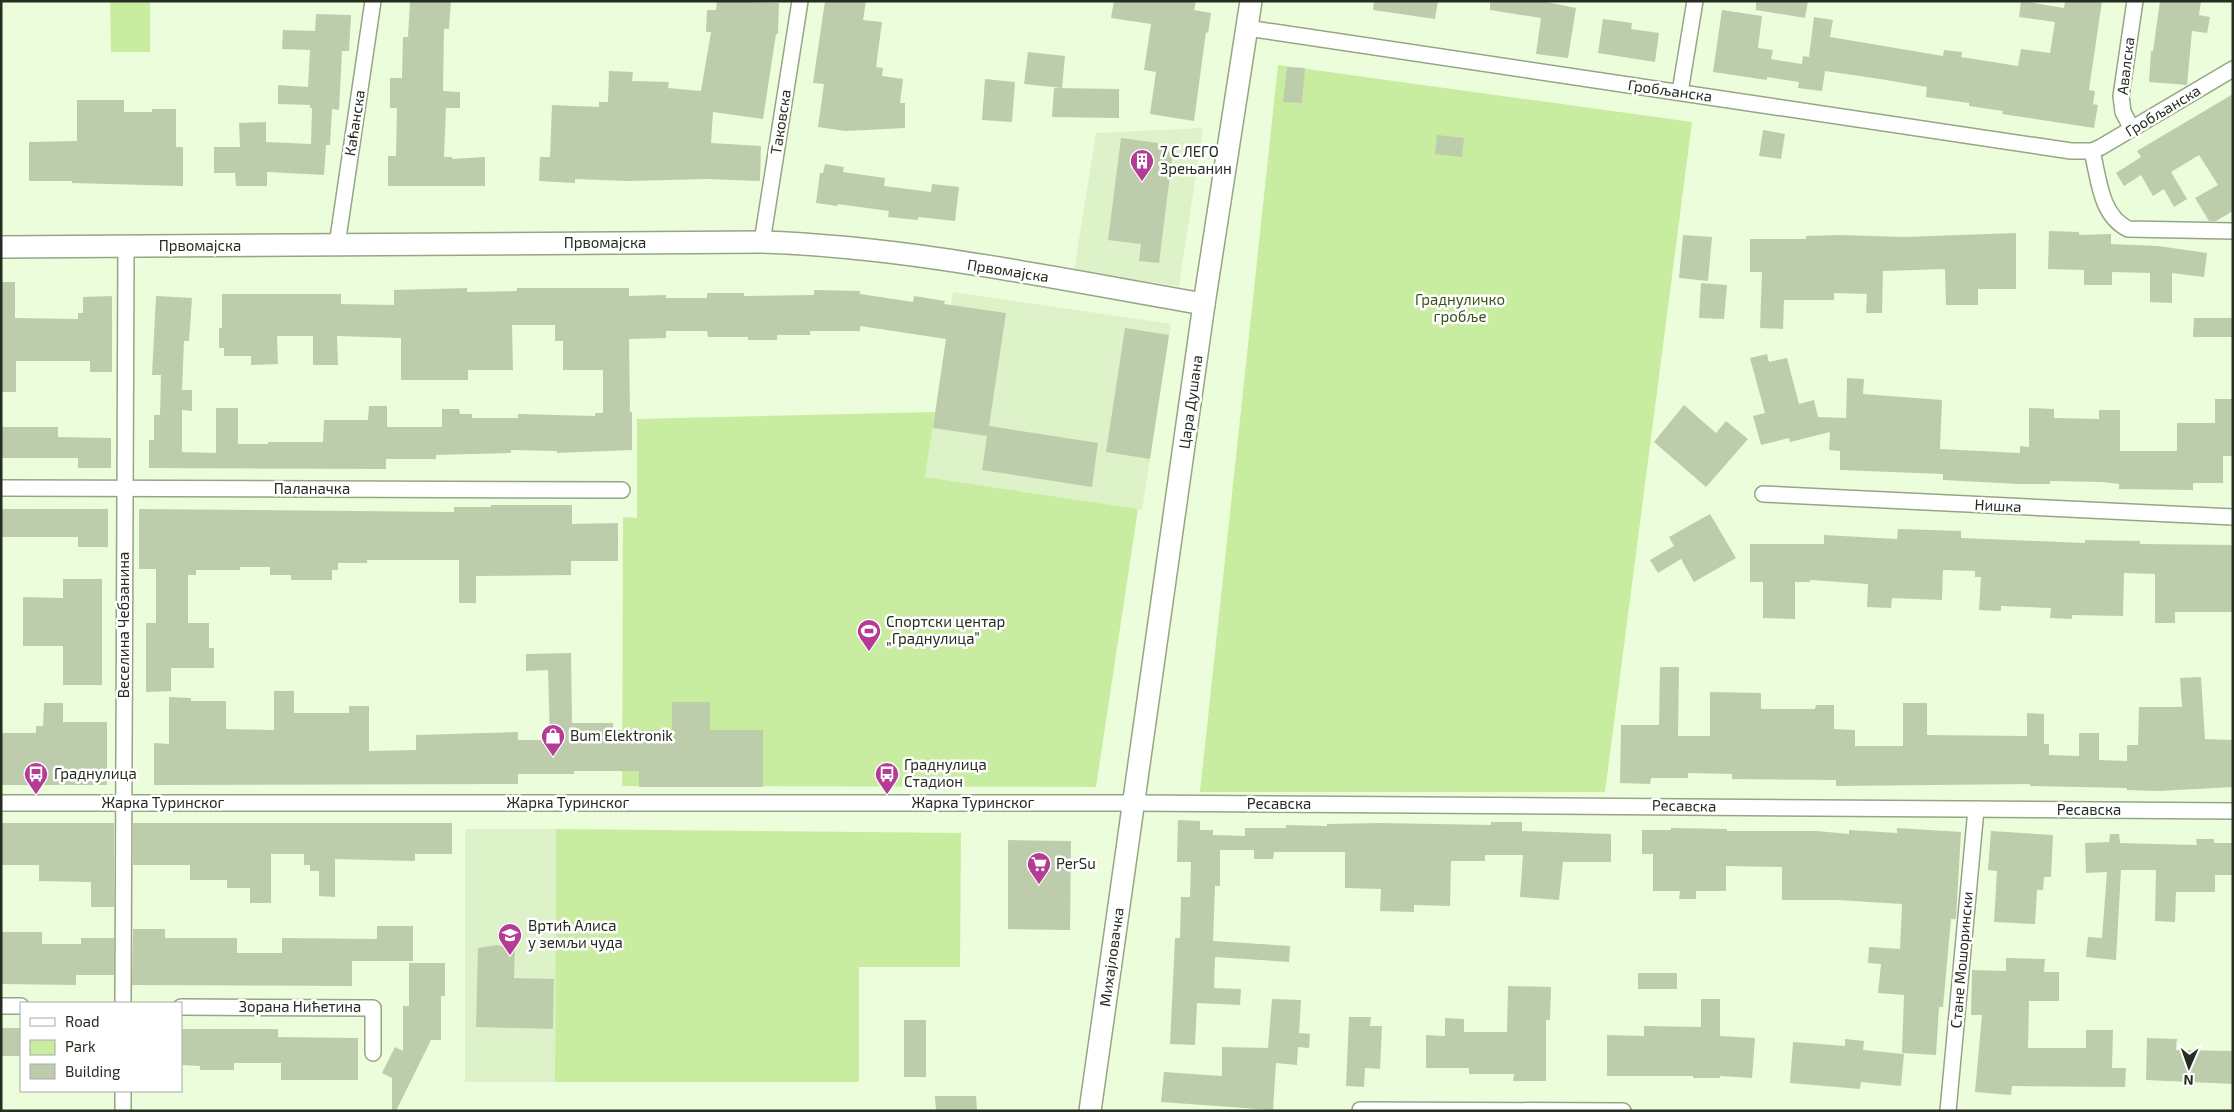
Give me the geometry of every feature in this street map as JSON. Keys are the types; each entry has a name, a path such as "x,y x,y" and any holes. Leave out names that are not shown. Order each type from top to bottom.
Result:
{"street":[{"name":"Каћанска","path":"336,245 373,1"},
{"name":"Таковска","path":"762,242 800,1"},
{"name":"Цара Душана","path":"1135,802 1204,304 1251,1"},
{"path":"1680,92 1695,1"},
{"name":"Авалска","path":"2132,129 2123,112 2121,96 2135,1"},
{"name":"Гробљанска","path":"1248,28 2061,149 2092,151 2233,69"},
{"path":"2092,151 2106,207 2118,224 2128,229 2233,231"},
{"name":"Првомајска","path":"1,247 762,242 812,244 966,263 1204,304"},
{"name":"Веселина Чебзанина","path":"123,1002 126,246"},
{"name":"Паланачка","path":"1,488 622,490"},
{"name":"Нишка","path":"1763,494 2233,517"},
{"name":"Жарка Туринског","path":"1,804 1135,802"},
{"name":"Ресавска","path":"1135,802 2233,811"},
{"name":"Михајловачка","path":"1090,1111 1135,802"},
{"name":"Стане Мошорински","path":"1948,1111 1976,810"},
{"path":"1,1006 20,1006"},
{"name":"Зорана Нићетина","path":"182,1007 373,1008 373,1053"},
{"path":"122,1111 123,1092"},
{"path":"1360,1110 1623,1111"}],"shaded area":[{"path":"1203,128 1179,286 1074,271 1096,133"},
{"path":"953,292 1171,324 1142,510 925,477"},
{"name":"Вртић Алиса у земљи чуда","path":"465,829 556,829 555,1082 465,1082"}],"green space":[{"path":"110,1 150,1 150,52 111,52"},
{"name":"Граднуличко гробље","path":"1278,65 1692,122 1605,792 1200,792"},
{"name":"Спортски центар „Граднулица”","path":"935,412 925,477 1138,509 1096,787 622,786 623,517 637,518 637,419"},
{"path":"556,829 961,833 960,967 859,967 859,1082 555,1082"}],"building":[{"path":"410,1 451,1 449,29 444,29 443,91 460,92 460,108 446,108 444,157 452,157 452,159 485,157 485,186 388,186 388,156 396,156 397,108 390,108 390,78 402,78 403,37 408,37"},
{"path":"717,1 779,3 778,34 776,34 763,119 713,112 711,143 761,146 760,181 575,179 575,183 539,181 540,157 550,157 552,105 599,107 599,102 608,102 609,71 633,72 632,81 669,82 668,88 701,91 711,32 706,32 707,10 716,10"},
{"path":"825,1 866,1 863,20 882,22 876,67 883,68 882,76 903,79 900,103 905,103 905,128 845,131 818,127 824,84 813,83"},
{"path":"1114,1 1196,1 1194,10 1211,13 1208,33 1206,32 1194,121 1150,114 1156,72 1144,70 1151,24 1111,18"},
{"path":"1374,1 1438,1 1435,19 1373,10"},
{"path":"1490,1 1542,1 1576,8 1568,58 1536,54 1541,18 1490,10"},
{"path":"1756,1 1808,1 1805,18 1756,10"},
{"path":"2021,1 2064,8 2065,1 2102,1 2089,90 2095,91 2093,104 2098,105 2094,128 2002,114 2003,111 1969,106 1969,103 1926,97 1927,87 1880,79 1825,71 1822,91 1798,88 1799,82 1767,77 1767,80 1713,72 1722,10 1762,16 1758,48 1773,50 1771,59 1802,64 1803,56 1809,57 1814,17 1833,20 1830,37 1943,56 1944,50 1962,52 1961,57 2018,66 2021,49 2050,53 2055,22 2019,17"},
{"path":"2160,1 2201,1 2199,15 2210,17 2207,33 2192,31 2187,85 2149,82 2151,51 2153,51"},
{"path":"316,14 351,15 349,51 342,51 339,110 332,109 330,145 326,145 324,175 267,172 267,186 236,186 235,173 214,173 214,147 240,147 239,123 266,122 266,142 311,144 312,108 310,108 310,105 278,104 278,85 308,87 310,50 282,49 283,30 315,31"},
{"path":"1603,19 1632,23 1631,29 1659,33 1655,62 1598,53"},
{"path":"1028,52 1065,56 1062,88 1024,84"},
{"path":"1287,67 1305,68 1302,103 1283,102"},
{"path":"985,79 1015,82 1012,122 982,120"},
{"path":"1054,88 1119,89 1119,118 1052,117"},
{"path":"2233,94 2233,211 2216,221 2209,221 2195,198 2218,185 2199,155 2171,172 2187,199 2174,207 2164,189 2153,196 2141,175 2124,186 2116,173 2141,157 2137,151"},
{"path":"77,100 124,100 124,112 152,112 152,109 176,109 176,147 183,147 183,186 29,181 29,142 77,141"},
{"path":"1763,130 1785,134 1781,159 1759,156"},
{"path":"1437,135 1464,138 1462,157 1435,154"},
{"name":"7 С ЛЕГО Зрењанин","path":"1121,138 1158,143 1158,149 1173,151 1159,263 1139,261 1141,244 1108,240"},
{"path":"825,164 844,167 843,172 885,178 884,186 931,192 932,184 959,187 955,221 918,217 918,220 888,217 889,211 816,203 820,173 823,173"},
{"path":"2049,231 2079,232 2079,235 2111,234 2111,244 2158,246 2207,253 2204,277 2172,273 2172,303 2150,302 2150,273 2112,272 2112,285 2084,285 2084,270 2048,269"},
{"path":"2016,233 2016,289 1978,289 1978,305 1946,305 1945,269 1883,271 1882,313 1866,313 1867,294 1834,293 1834,300 1784,300 1783,329 1760,328 1762,272 1750,272 1750,239 1806,239 1806,236 1840,235 1904,237"},
{"path":"1683,235 1712,237 1708,281 1679,278"},
{"path":"1,282 15,282 15,318 78,319 78,313 83,313 83,297 112,296 112,372 90,372 90,361 16,361 16,392 1,392"},
{"path":"1701,283 1727,285 1724,319 1699,318"},
{"path":"467,288 467,292 517,291 517,288 629,288 629,296 666,295 666,298 707,298 707,293 744,293 744,296 814,295 814,290 860,291 860,294 913,302 914,296 945,301 944,304 1006,313 989,426 1098,443 1092,487 982,470 987,436 933,428 946,339 860,326 860,331 810,331 810,335 777,335 777,340 748,340 748,337 708,337 707,331 666,331 666,338 629,339 632,450 557,453 557,451 511,450 511,453 436,455 436,459 386,459 386,469 149,468 149,440 154,440 154,415 160,415 161,375 152,375 156,296 192,298 189,341 184,341 182,390 192,390 192,411 182,410 182,452 216,453 216,408 238,408 238,444 323,442 324,420 368,420 369,406 387,406 387,427 442,427 442,409 459,409 460,414 472,414 472,418 518,418 518,414 595,416 595,413 603,413 603,370 563,370 563,341 555,341 555,325 512,325 513,370 468,370 468,380 401,380 401,338 337,336 338,365 313,365 313,336 277,336 278,364 251,365 251,356 224,356 224,348 219,348 219,328 222,328 222,294 341,294 341,304 394,305 394,290"},
{"path":"2194,318 2233,318 2233,337 2193,337"},
{"path":"1125,328 1169,335 1150,459 1106,452"},
{"path":"1767,354 1769,362 1787,358 1799,404 1814,400 1818,417 1846,418 1847,378 1864,379 1863,394 1942,400 1940,449 2020,453 2020,446 2029,447 2029,408 2054,409 2054,418 2099,419 2099,410 2120,410 2120,451 2177,451 2177,423 2215,423 2215,399 2233,399 2233,456 2223,456 2223,483 2193,483 2193,490 2119,489 2119,484 2102,482 2050,481 2050,484 2020,484 1943,480 1943,474 1840,470 1840,451 1829,450 1830,432 1790,442 1789,438 1761,445 1753,416 1765,413 1750,358"},
{"path":"1684,405 1716,433 1726,421 1748,439 1706,487 1654,442"},
{"path":"1,427 58,427 58,437 111,438 111,468 78,468 78,458 1,458"},
{"path":"491,505 572,505 572,524 618,523 618,561 571,561 571,575 476,576 476,603 459,603 459,560 367,560 367,563 338,563 338,570 332,570 332,580 291,580 291,575 270,575 270,567 240,567 240,570 196,570 196,575 188,575 188,623 209,623 209,648 214,648 214,668 171,668 171,691 146,692 146,623 156,623 156,569 139,569 139,509 454,512 454,507 491,507"},
{"path":"1,509 108,509 108,547 78,547 78,537 1,537"},
{"path":"1710,514 1736,558 1694,582 1681,559 1658,573 1650,560 1674,546 1669,537"},
{"path":"1898,529 1961,531 1961,538 2085,543 2085,540 2140,541 2140,544 2233,545 2233,612 2175,612 2175,623 2155,623 2155,574 2124,573 2123,616 2072,615 2072,619 2050,618 2051,608 2001,606 2001,611 1979,610 1981,577 1975,577 1975,571 1943,570 1942,600 1892,598 1891,608 1867,607 1868,584 1810,580 1810,582 1795,582 1795,619 1763,618 1763,582 1750,582 1750,544 1824,544 1824,535 1897,539"},
{"path":"63,579 102,579 102,685 63,685 63,646 23,646 23,597 63,598"},
{"path":"571,653 572,723 613,723 613,730 672,730 672,702 710,702 710,730 763,730 763,787 639,787 639,771 574,771 574,774 518,774 518,784 154,785 154,743 169,744 169,697 191,698 191,701 226,701 226,729 274,730 274,691 294,691 294,713 349,713 349,706 369,706 369,751 416,750 416,735 518,732 518,740 550,740 548,670 526,671 526,654"},
{"path":"1660,667 1679,667 1678,736 1710,736 1710,692 1761,693 1761,709 1815,709 1816,705 1834,705 1834,729 1855,730 1855,746 1903,746 1903,703 1927,703 1927,735 2027,736 2027,713 2044,714 2044,744 2049,744 2049,755 2079,756 2079,733 2099,733 2099,760 2127,761 2127,745 2138,745 2139,707 2182,707 2180,678 2201,677 2205,739 2233,740 2233,787 2158,791 2127,790 2127,788 2030,786 2030,784 1836,786 1836,780 1732,779 1732,774 1688,773 1688,778 1651,778 1650,784 1620,783 1621,725 1659,725"},
{"path":"44,703 63,703 63,722 107,722 107,785 1,785 1,733 36,733 36,726 43,726"},
{"path":"1178,820 1200,821 1200,830 1213,830 1213,835 1245,836 1245,828 1286,828 1286,825 1327,826 1327,824 1381,823 1491,825 1491,822 1522,822 1522,831 1611,834 1611,862 1563,862 1559,900 1520,897 1523,855 1485,855 1485,861 1451,861 1450,906 1414,905 1414,912 1380,911 1381,889 1345,888 1345,852 1274,852 1273,859 1254,859 1254,850 1220,850 1220,886 1215,886 1213,941 1290,946 1289,962 1215,957 1214,988 1241,989 1240,1005 1197,1003 1195,1045 1170,1044 1175,938 1180,938 1181,897 1190,897 1191,862 1177,862"},
{"path":"1,823 114,823 114,907 91,907 91,882 39,881 39,865 1,865"},
{"path":"133,823 452,823 452,854 415,854 415,861 335,859 335,897 319,896 319,871 310,871 310,865 304,865 304,854 271,854 271,903 250,903 250,888 227,888 227,880 190,880 190,865 133,865"},
{"path":"1671,828 1727,829 1727,831 1817,831 1849,834 1849,830 1897,833 1897,828 1961,832 1956,919 1951,919 1943,1007 1939,1007 1936,1055 1902,1053 1904,995 1878,993 1881,964 1868,963 1869,947 1900,949 1902,904 1837,900 1782,900 1782,867 1726,866 1726,891 1696,891 1696,899 1679,899 1680,891 1653,891 1653,854 1642,854 1642,830 1671,830"},
{"path":"1991,831 2053,835 2051,877 2044,877 2043,890 2037,890 2035,924 1994,922 1997,871 1988,870"},
{"path":"2110,834 2119,834 2120,843 2197,845 2196,839 2214,839 2214,843 2233,843 2233,875 2215,875 2215,892 2176,892 2175,922 2155,921 2156,870 2121,870 2116,960 2086,957 2088,937 2102,938 2107,872 2086,873 2085,843 2109,842"},
{"name":"PerSu","path":"1008,840 1071,841 1070,930 1008,929"},
{"path":"377,926 413,926 413,961 352,961 352,986 132,985 133,929 165,929 165,938 237,938 237,953 282,953 282,938 377,939"},
{"path":"1,932 42,932 42,944 81,944 81,938 114,938 114,975 76,975 76,985 1,984"},
{"path":"497,945 515,949 514,978 554,979 553,1029 476,1027 478,948"},
{"path":"2006,958 2045,959 2044,972 2059,972 2059,1001 2029,1001 2028,1048 2086,1048 2086,1030 2113,1030 2112,1068 2126,1068 2125,1087 2012,1086 2011,1095 1975,1092 1982,1015 1971,1015 1972,970 2006,971"},
{"path":"409,963 445,963 445,996 441,996 441,1040 431,1040 396,1111 392,1111 392,1078 382,1073 395,1047 403,1051 403,1006 409,1006"},
{"path":"1638,973 1677,973 1677,989 1638,989"},
{"path":"1508,986 1551,987 1550,1020 1546,1020 1546,1081 1513,1081 1514,1074 1469,1074 1469,1068 1426,1068 1426,1035 1445,1036 1445,1018 1464,1019 1464,1032 1507,1032"},
{"path":"1272,999 1301,1000 1299,1033 1310,1034 1309,1048 1298,1047 1297,1065 1276,1063 1273,1110 1161,1102 1164,1072 1222,1076 1222,1047 1268,1048"},
{"path":"1701,999 1720,999 1720,1036 1755,1038 1752,1078 1720,1076 1720,1078 1693,1078 1693,1076 1607,1076 1607,1035 1644,1036 1644,1026 1701,1027"},
{"path":"1349,1017 1371,1017 1370,1026 1382,1026 1380,1069 1365,1068 1364,1087 1346,1086"},
{"path":"904,1020 926,1020 926,1077 904,1077"},
{"path":"1,1028 20,1028 20,1056 1,1056"},
{"path":"182,1029 278,1029 278,1037 358,1038 358,1080 281,1080 281,1063 234,1063 234,1070 200,1070 200,1066 182,1065"},
{"path":"2147,1038 2177,1039 2176,1050 2233,1051 2233,1084 2146,1080"},
{"path":"1845,1039 1864,1041 1863,1050 1904,1054 1901,1086 1861,1082 1860,1089 1790,1083 1793,1042 1845,1046"},
{"path":"935,1096 976,1096 977,1111 936,1111"}],"place":[{"name":"7 С ЛЕГО Зрењанин","path":"1142,182"},
{"name":"Спортски центар „Граднулица”","path":"869,652"},
{"name":"Bum Elektronik","path":"553,757"},
{"name":"Граднулица","path":"36,795"},
{"name":"Граднулица Стадион","path":"887,795"},
{"name":"PerSu","path":"1039,885"},
{"name":"Вртић Алиса у земљи чуда","path":"510,956"}]}
